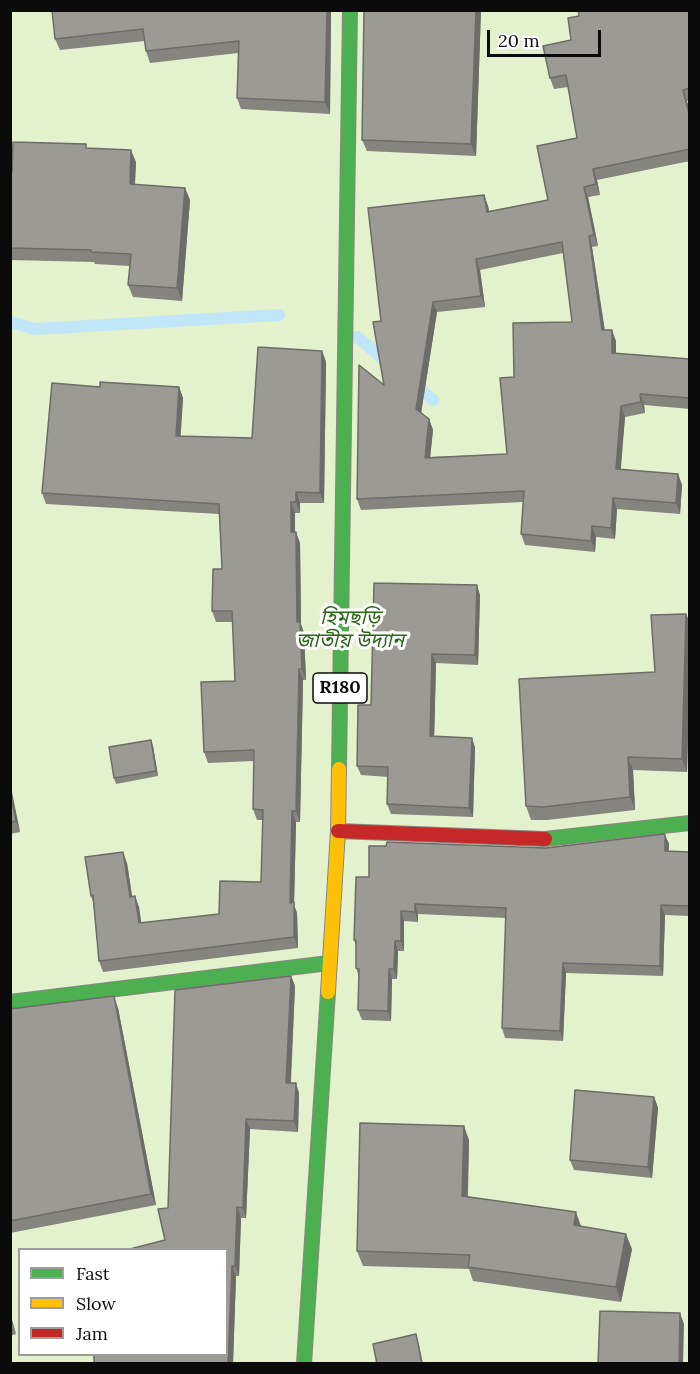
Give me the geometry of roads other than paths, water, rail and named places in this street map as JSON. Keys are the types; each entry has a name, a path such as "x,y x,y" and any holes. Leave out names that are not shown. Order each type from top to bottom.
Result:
{"main road":[{"name":"R180","path":"304,1364 338,831 350,10"},
{"path":"338,831 548,839 690,823"},
{"path":"10,1002 329,963"}],"waterway":[{"path":"10,322 35,329 279,315"},
{"path":"357,337 391,365"},
{"path":"411,381 433,400"}],"park label":[{"name":"হিমছড়ি জাতীয় উদ্যান","path":"350,630"}]}
